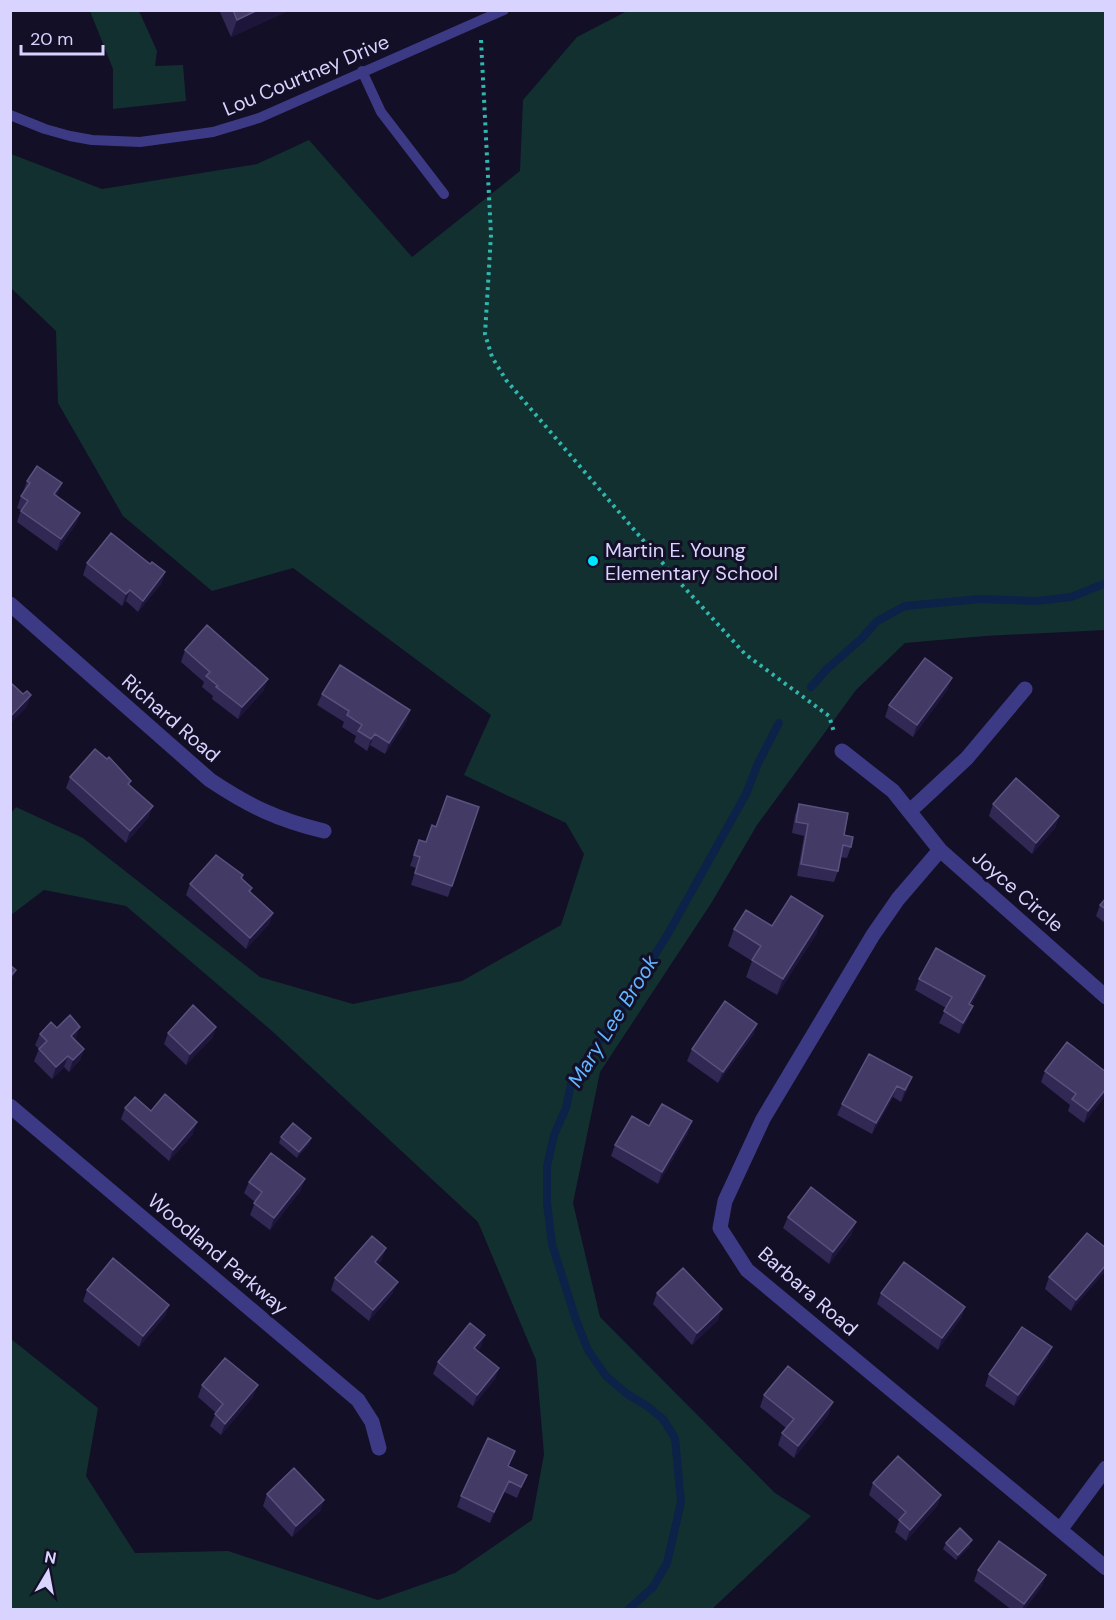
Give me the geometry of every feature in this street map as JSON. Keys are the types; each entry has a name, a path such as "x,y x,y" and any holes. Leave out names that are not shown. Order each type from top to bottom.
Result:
{"street":[{"name":"Richard Road","path":"10,604 210,780 239,800 269,815 324,831"},
{"path":"910,811 967,758 1025,690"},
{"name":"Joyce Circle","path":"842,751 902,800 940,850 1106,997"},
{"name":"Barbara Road","path":"940,850 898,899 873,935 764,1119 725,1201 720,1228 747,1270 1106,1568"},
{"name":"Woodland Parkway","path":"10,1106 358,1400 372,1422 379,1448"},
{"path":"1060,1530 1106,1468"}],"lane":[{"name":"Lou Courtney Drive","path":"10,115 53,131 92,140 132,142 165,140 236,126 504,10"},
{"path":"362,71 381,112 444,194"}],"path":[{"path":"478,21 491,235 485,334 492,357 506,380 672,574 745,654 829,716 842,751"}],"green space":[{"path":"629,10 1105,11 1105,630 905,643 856,690 757,825 712,902 600,1072 573,1203 600,1317 775,1493 811,1516 712,1609 11,1609 11,1339 98,1408 86,1476 135,1553 228,1551 378,1600 455,1573 532,1520 544,1454 536,1360 478,1222 272,1031 126,906 44,890 11,915 11,813 16,807 83,838 260,977 353,1004 462,981 561,925 584,854 566,823 464,775 491,715 293,568 212,591 123,516 58,403 56,331 11,288 11,154 102,189 257,164 309,140 412,257 520,171 523,100 577,37"},
{"path":"90,11 139,11 157,51 155,66 183,65 186,101 113,109 113,69"}],"building":[{"path":"233,10 258,10 237,20"},
{"path":"37,466 62,483 54,494 80,513 61,539 21,511 28,501 21,496 30,483 27,481"},
{"path":"111,533 150,564 152,562 165,572 143,601 130,590 126,594 87,563"},
{"path":"207,625 268,679 242,707 216,687 218,686 206,676 210,672 185,650"},
{"path":"925,658 952,678 917,725 889,705"},
{"path":"340,665 410,710 389,743 375,734 371,739 358,731 362,725 347,715 349,711 322,694"},
{"path":"10,682 23,694 27,691 31,695 10,717"},
{"path":"95,749 107,759 109,757 131,781 128,784 153,806 130,831 70,777"},
{"path":"1016,778 1059,816 1036,843 993,804"},
{"path":"447,796 479,807 452,886 415,873 420,857 414,855 419,840 426,842 432,825 436,827"},
{"path":"799,804 848,813 844,835 853,837 851,847 843,845 838,871 801,864 808,824 796,822"},
{"path":"216,855 243,875 241,878 252,888 249,891 273,913 250,938 190,884"},
{"path":"791,896 823,916 783,979 752,960 761,946 734,929 746,910 772,926"},
{"path":"1106,898 1106,909 1100,905"},
{"path":"936,948 985,976 969,1004 973,1006 963,1023 944,1011 952,997 919,979"},
{"path":"10,965 16,970 10,977"},
{"path":"725,1001 757,1024 723,1072 692,1049"},
{"path":"193,1005 216,1027 190,1054 168,1033"},
{"path":"70,1015 80,1027 71,1036 84,1049 73,1060 68,1056 56,1067 39,1049 47,1041 40,1034 51,1022 57,1028"},
{"path":"1067,1042 1106,1072 1106,1089 1088,1111 1072,1099 1076,1094 1045,1071"},
{"path":"869,1054 912,1077 905,1090 897,1086 876,1123 842,1104"},
{"path":"165,1094 197,1122 173,1150 125,1108 135,1097 151,1111"},
{"path":"662,1104 692,1121 662,1172 615,1145 632,1116 649,1126"},
{"path":"293,1123 311,1138 299,1152 281,1137"},
{"path":"271,1153 305,1179 274,1218 254,1203 262,1192 249,1182"},
{"path":"811,1187 856,1222 833,1252 788,1217"},
{"path":"1087,1233 1106,1248 1106,1265 1076,1300 1049,1277"},
{"path":"372,1236 386,1248 375,1262 398,1282 373,1310 335,1278"},
{"path":"113,1258 169,1305 143,1336 87,1290"},
{"path":"904,1262 965,1307 942,1338 881,1293"},
{"path":"683,1268 722,1309 697,1333 657,1293"},
{"path":"470,1323 485,1335 474,1348 499,1368 477,1395 438,1362"},
{"path":"1022,1327 1052,1347 1018,1395 989,1374"},
{"path":"225,1358 258,1385 225,1424 215,1414 223,1404 202,1385"},
{"path":"788,1366 833,1402 798,1446 782,1433 794,1419 764,1395"},
{"path":"488,1438 515,1451 508,1466 527,1475 521,1487 509,1481 494,1512 461,1496"},
{"path":"898,1456 941,1495 910,1530 899,1520 906,1512 873,1483"},
{"path":"294,1468 324,1500 296,1526 267,1494"},
{"path":"960,1528 972,1540 958,1555 946,1543"},
{"path":"999,1541 1046,1575 1024,1604 978,1570"}],"waterway":[{"name":"Mary Lee Brook","path":"811,687 877,621 905,606 980,599 1036,601 1071,597 1106,583"},
{"name":"Mary Lee Brook","path":"628,1610 653,1587 667,1563 681,1502 675,1438 663,1419 606,1376 588,1350 552,1244 547,1203 547,1166 554,1135 566,1108 572,1079 619,1013 669,932 746,794 758,763 779,723"}],"place":[{"name":"Martin E. Young Elementary School","path":"593,561"}]}
